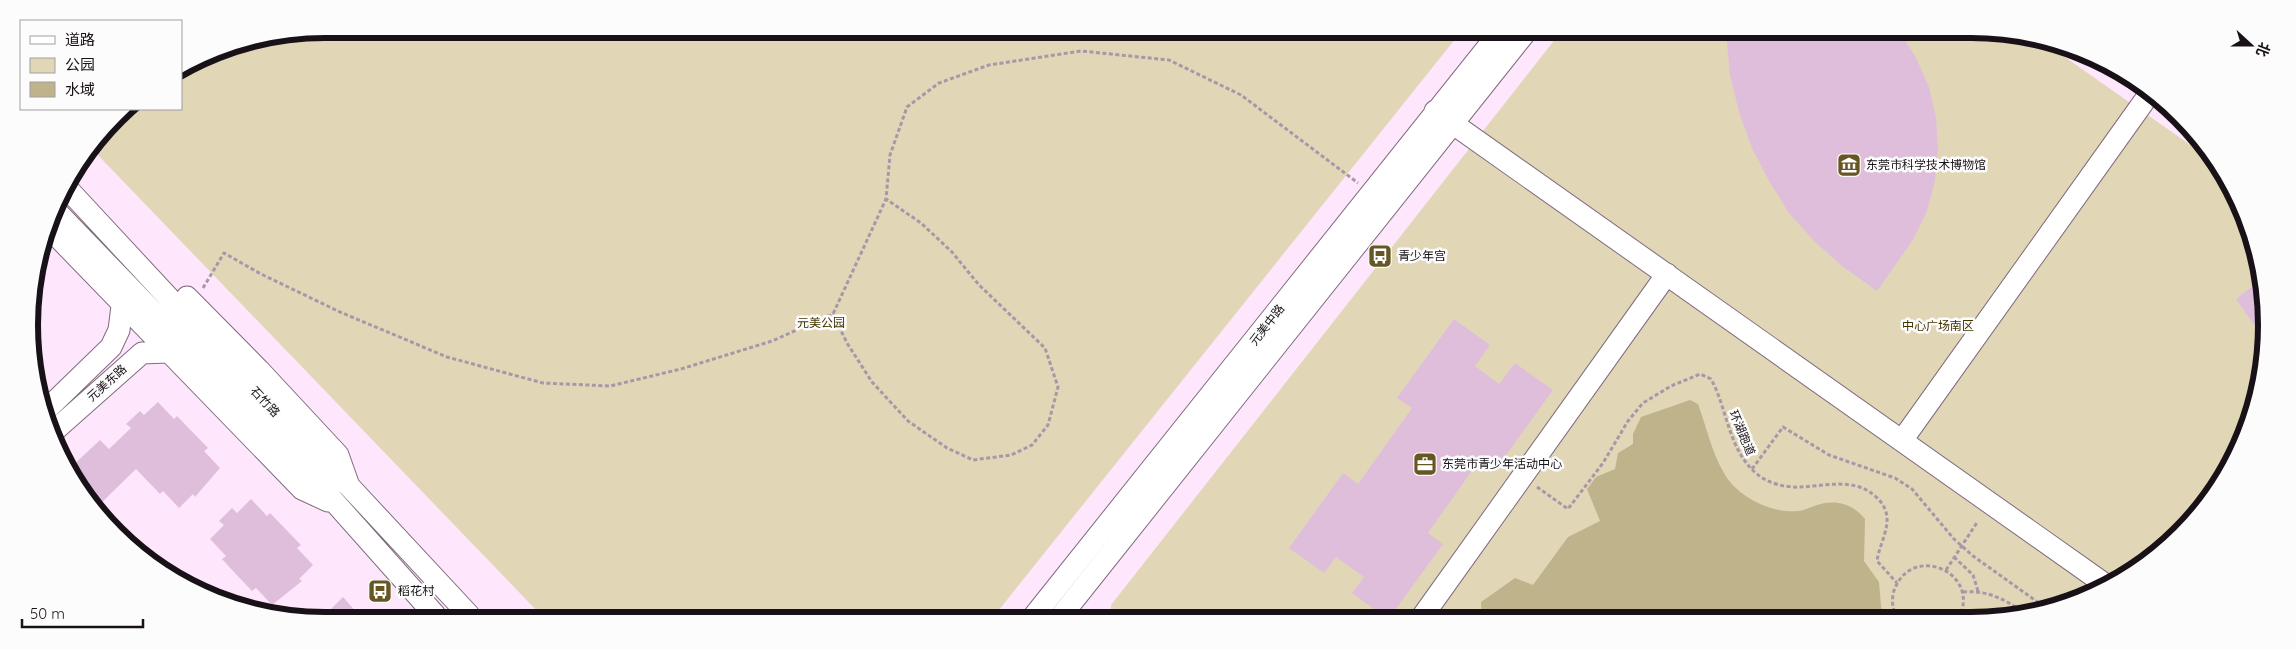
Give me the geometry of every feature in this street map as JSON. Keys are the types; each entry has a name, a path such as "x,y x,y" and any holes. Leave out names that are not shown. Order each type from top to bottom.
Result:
{"street":[{"name":"元美中路","path":"1065,612 1444,117 1496,38"},
{"name":"元美中路","path":"1037,612 1370,193 1520,38"},
{"path":"1903,439 2147,98"},
{"path":"1444,117 1903,439 2100,581"},
{"path":"77,179 193,304 259,370 338,455 349,486"},
{"name":"石竹路","path":"70,192 324,465 349,486 466,612"},
{"name":"石竹路","path":"59,214 314,479 333,503 432,612"},
{"path":"53,232 122,306 302,489 333,503"},
{"path":"1426,612 1667,274"},
{"name":"元美东路","path":"50,407 111,347 119,330 122,306"},
{"name":"元美东路","path":"57,428 142,353 167,352"}],"path":[{"path":"193,304 224,253 261,274 340,312 448,357 542,383 610,386 681,369 772,341 833,314 886,199 890,155 907,107 939,83 989,65 1081,51 1170,60 1241,95 1370,193"},
{"path":"833,314 847,343 872,382 908,420 946,448 973,460 1011,456 1032,445 1048,425 1058,387 1045,348 979,285 952,252 922,223 886,199"},
{"name":"环湖跑道","path":"1522,477 1568,509 1612,450 1628,421 1643,403 1694,374 1700,374 1711,379 1737,450 1752,469 1772,482 1786,486 1838,484 1854,485 1870,491 1884,506 1887,516 1877,561 1897,583"},
{"path":"1752,469 1783,427 1829,455 1895,478 1912,489 1962,546 1994,574 2039,603"},
{"path":"1946,570 1978,521"},
{"path":"1954,557 1973,575 1978,591"},
{"path":"1895,612 1893,604 1897,583 1904,574 1919,567 1935,566 1946,570 1956,579 1963,592 1962,612"},
{"path":"1963,592 1978,591 1998,597 2015,608"}],"green space":[{"name":"元美公园","path":"306,38 1456,38 997,612 538,612 95,152 109,135 134,110 182,110 182,75 215,59 250,47"},
{"name":"中心广场南区","path":"1556,38 1990,38 2046,47 2054,50 2201,152 2229,198 2249,250 2258,306 2256,362 2249,399 2243,417 2237,434 2220,468 2187,514 2146,552 2098,582 2046,602 2009,609 1971,612 1111,612 1111,605"}],"water":[{"path":"1690,400 1698,404 1724,473 1730,482 1746,496 1767,507 1778,510 1801,511 1824,503 1837,503 1850,506 1860,514 1865,519 1864,561 1879,582 1882,612 1482,612 1481,602 1515,578 1533,585 1568,537 1600,521 1587,489 1596,477 1615,469 1618,453 1633,444 1633,434 1641,417"}],"building":[{"name":"东莞市科学技术博物馆","path":"1726,38 1904,38 1916,58 1929,87 1936,118 1938,149 1935,181 1927,211 1913,240 1877,291 1842,266 1814,241 1789,213 1769,181 1752,148 1739,112 1730,75"},
{"path":"2256,284 2258,330 2236,299"},
{"name":"东莞市青少年活动中心","path":"1454,319 1490,345 1475,366 1499,384 1515,363 1553,390 1496,469 1481,458 1428,533 1443,544 1394,612 1378,612 1352,593 1364,577 1336,557 1324,573 1289,548 1343,473 1358,484 1412,408 1397,398"},
{"path":"158,402 174,419 177,416 208,448 204,451 220,468 195,497 193,494 179,508 163,491 160,494 136,469 101,504 74,464 100,440 109,449 131,428 126,424 140,411 144,415"},
{"path":"251,499 267,516 270,513 301,545 297,548 313,565 299,579 302,581 272,605 256,588 252,591 233,571 222,559 226,556 210,539 224,525 219,521 232,508 237,513"},
{"path":"343,597 356,612 328,612"}],"place":[{"name":"东莞市科学技术博物馆","path":"1849,165"},
{"name":"青少年宫","path":"1380,256"},
{"name":"东莞市青少年活动中心","path":"1425,464"},
{"name":"稻花村","path":"380,591"}]}
